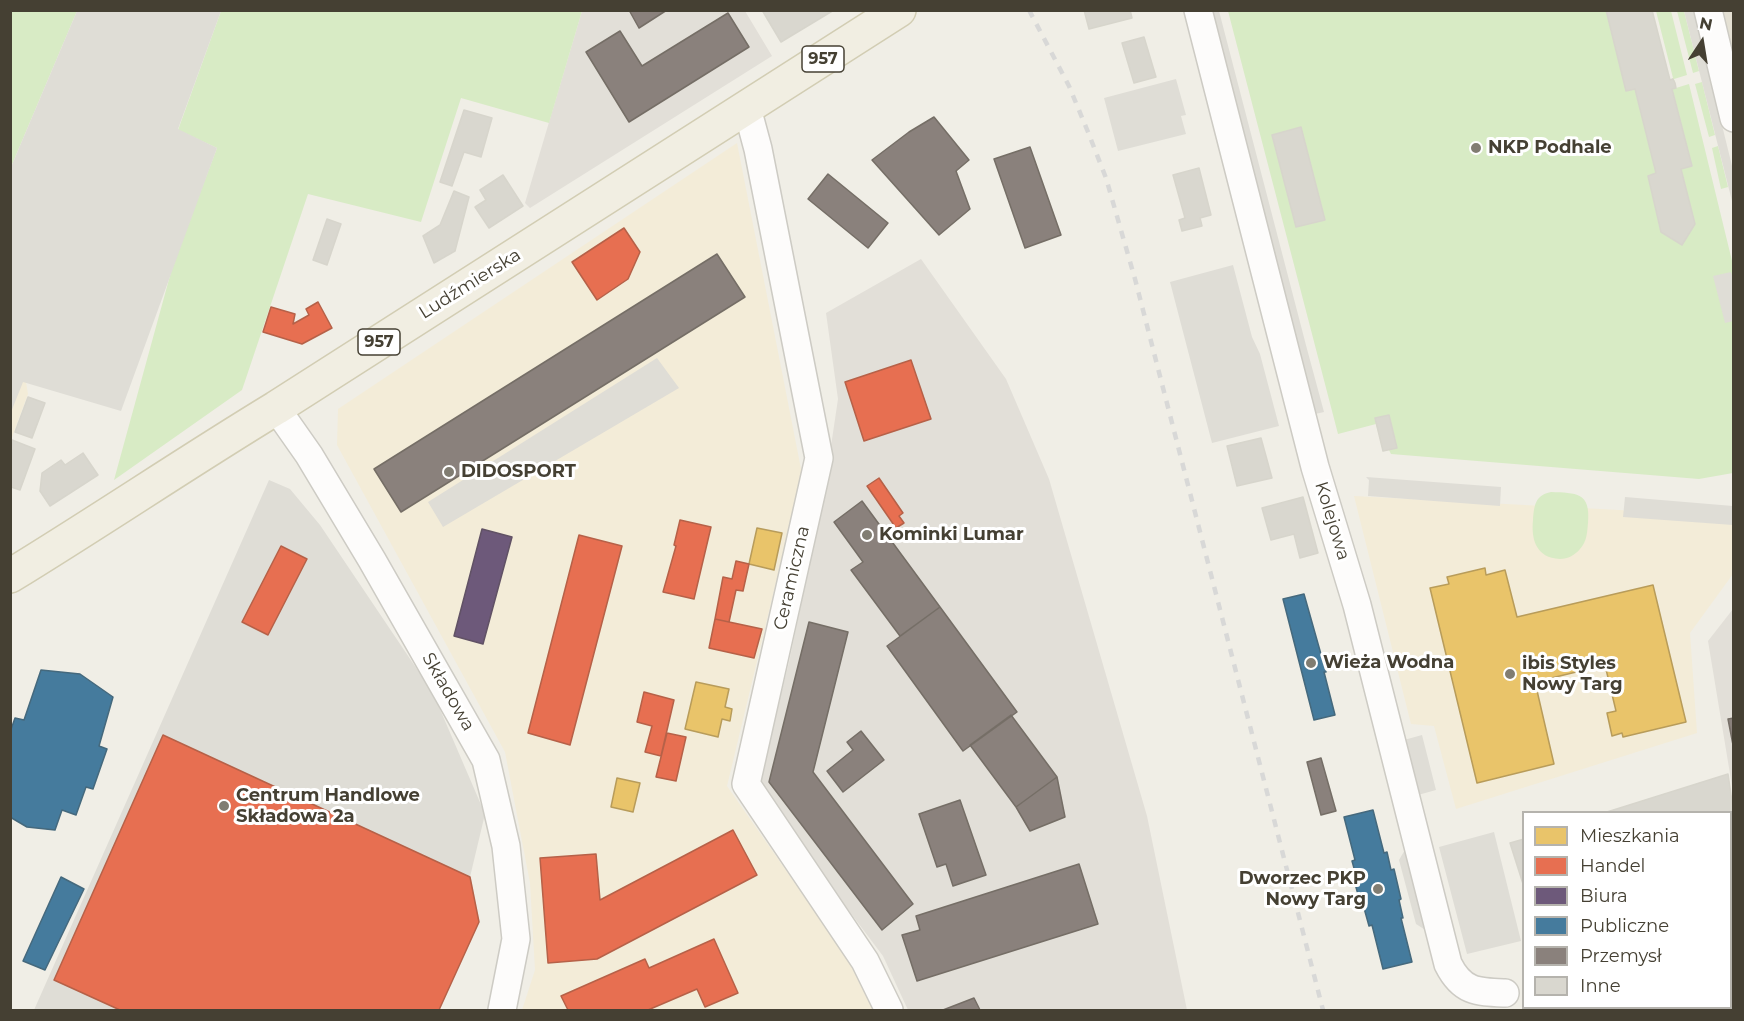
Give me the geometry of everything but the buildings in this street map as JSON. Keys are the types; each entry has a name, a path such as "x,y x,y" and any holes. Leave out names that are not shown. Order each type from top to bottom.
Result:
{"main road":[{"name":"Ludźmierska","path":"10,576 94,526 217,444 899,10"}],"street":[{"name":"Kolejowa","path":"1198,10 1315,467 1360,616 1448,964 1455,978 1467,987 1485,992 1505,993"},
{"path":"1708,10 1734,118"},
{"name":"Ceramiczna","path":"747,108 758,149 819,458 746,784 866,961 889,1011"},
{"name":"Składowa","path":"276,408 309,456 372,560 486,760 506,846 516,939 502,1011"}],"shaded area":[{"path":"77,11 221,11 178,129 217,148 121,411 23,382 11,412 11,167"},
{"path":"582,11 745,11 772,56 530,208 525,203"},
{"path":"1210,11 1219,11 1324,412 1315,414"},
{"path":"1684,11 1694,11 1733,170 1733,205"},
{"path":"1720,11 1733,11 1733,68"},
{"path":"1176,79 1186,115 1181,116 1186,134 1118,151 1104,98"},
{"path":"737,143 802,474 727,786 850,962 873,1010 522,1010 535,970 530,883 505,752 337,445 338,409"},
{"path":"921,259 1006,379 1049,479 1147,816 1187,1010 908,1010 883,956 806,854 760,779 789,662 823,500 838,399 826,313"},
{"path":"1233,265 1279,426 1212,443 1170,282"},
{"path":"1731,272 1734,281 1733,321 1725,323 1713,276"},
{"path":"10,286 28,394 11,440 10,440"},
{"path":"657,358 679,388 443,527 428,502"},
{"path":"1366,477 1501,487 1500,506 1368,496 1369,480"},
{"path":"269,480 290,489 320,525 433,693 485,814 470,877 163,736 54,980 120,1010 34,1010"},
{"path":"1354,496 1733,516 1733,574 1690,633 1697,733 1456,809 1434,726 1411,724"},
{"path":"1625,497 1733,506 1733,525 1623,517"},
{"path":"1733,609 1733,792 1708,641"},
{"path":"1422,735 1436,790 1418,795 1404,740"},
{"path":"1494,832 1521,941 1467,954 1439,847"},
{"path":"1406,848 1427,931 1416,924 1399,860"}],"green space":[{"path":"11,11 77,11 11,167"},
{"path":"221,11 582,11 549,123 461,98 421,222 308,194 242,390 114,480 174,261 217,148 178,130"},
{"path":"1228,11 1652,11 1670,80 1673,78 1656,11 1671,11 1687,75 1674,79 1676,88 1689,84 1733,265 1733,473 1699,479 1391,454 1389,450 1383,451 1376,424 1338,434"},
{"path":"1677,11 1684,11 1699,71 1693,73"},
{"path":"1702,82 1715,135 1709,137 1695,84"},
{"path":"1718,146 1728,187 1721,189 1712,148"},
{"path":"1551,492 1580,496 1587,505 1588,523 1585,540 1578,551 1566,558 1552,558 1545,555 1534,540 1535,506 1539,498"},
{"path":"1733,977 1733,1010 1652,1010 1732,1009"}],"railway":[{"path":"1029,10 1069,86 1106,178 1135,279 1323,1010"}],"place":[{"name":"NKP Podhale","path":"1476,148"},
{"name":"DIDOSPORT","path":"449,472"},
{"name":"Kominki Lumar","path":"867,535"},
{"name":"Wieża Wodna","path":"1311,663"},
{"name":"ibis Styles Nowy Targ","path":"1510,674"},
{"name":"Centrum Handlowe Składowa 2a","path":"224,806"},
{"name":"Dworzec PKP Nowy Targ","path":"1378,889"}]}
